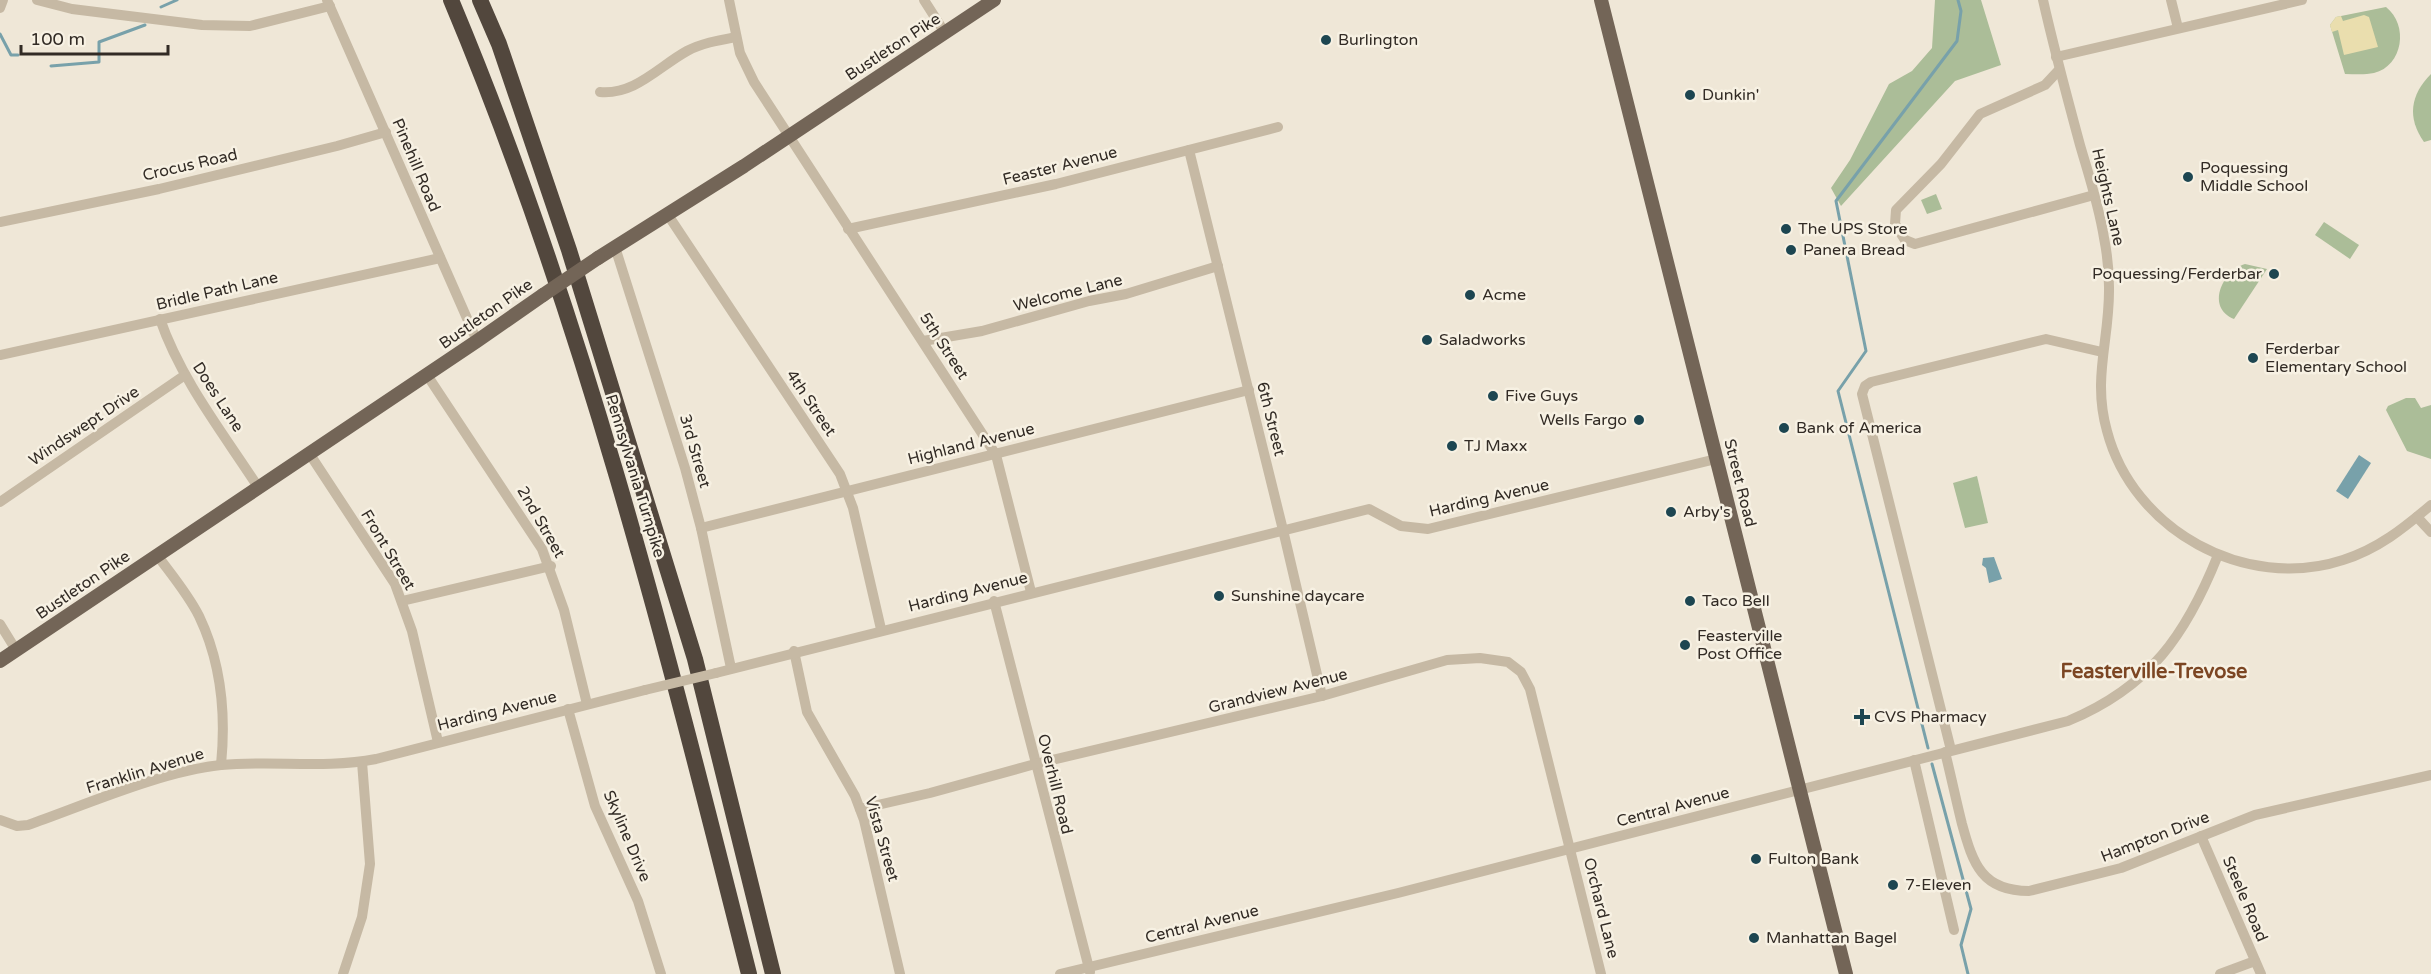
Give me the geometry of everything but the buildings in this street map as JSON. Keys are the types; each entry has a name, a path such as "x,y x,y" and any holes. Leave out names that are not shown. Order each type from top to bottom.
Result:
{"highway":[{"name":"Pennsylvania Turnpike","path":"451,0 491,94 550,263 616,470 669,658 749,974"},
{"name":"Pennsylvania Turnpike","path":"480,0 499,44 569,250 695,658 773,974"}],"main road":[{"name":"Bustleton Pike","path":"0,661 427,375 543,294 788,137 994,0"},
{"name":"Street Road","path":"1601,0 1846,974"}],"street":[{"path":"0,8 3,0"},
{"path":"37,0 72,9 202,25 250,26 329,3"},
{"name":"5th Street","path":"729,0 736,37 746,68 788,137 996,455 1031,592"},
{"path":"924,0 945,33"},
{"name":"Heights Lane","path":"2043,0 2104,241 2109,288 2102,352 2101,405 2107,432 2122,470 2137,494 2165,523 2187,539 2218,555 2250,564 2274,567 2304,568 2331,564 2368,551 2391,538 2431,505"},
{"path":"2171,0 2178,28"},
{"path":"2056,57 2301,0"},
{"name":"Pinehill Road","path":"329,3 477,341"},
{"path":"600,92 611,93 630,88 687,51 736,37"},
{"path":"2059,70 2045,85 1980,114 1941,164 1896,210 1895,224 1905,240 1915,244 2094,195"},
{"name":"Feaster Avenue","path":"848,229 1056,184 1278,127"},
{"name":"Crocus Road","path":"0,222 159,189 337,147 386,132"},
{"name":"6th Street","path":"1189,150 1284,530 1322,696"},
{"name":"4th Street","path":"668,215 833,463 847,491 881,629"},
{"name":"3rd Street","path":"615,247 701,528 731,668"},
{"name":"Bridle Path Lane","path":"0,355 440,258"},
{"name":"Welcome Lane","path":"923,341 982,331 1089,301 1126,294 1218,266"},
{"name":"Does Lane","path":"160,319 173,355 258,487"},
{"name":"Hampton Drive","path":"2102,352 2046,339 1871,382 1865,386 1862,394 1948,751 1957,807 1974,864 1988,879 2011,890 2030,891 2121,868 2255,815 2431,775"},
{"name":"Windswept Drive","path":"0,502 185,375"},
{"name":"2nd Street","path":"427,375 508,494 550,566 587,704"},
{"name":"Highland Avenue","path":"701,528 1249,390"},
{"name":"Front Street","path":"309,453 378,555 402,601 438,741"},
{"name":"Harding Avenue","path":"220,765 313,766 362,762 881,629 1369,509 1401,526 1428,529 1716,459"},
{"path":"2417,517 2431,532"},
{"name":"Franklin Avenue","path":"0,820 17,826 28,825 177,774 220,765 223,728 221,693 206,636 189,598 157,555"},
{"name":"Central Avenue","path":"1060,974 1090,970 2068,721 2122,693 2145,675 2173,645 2189,620 2218,555"},
{"path":"402,601 550,566"},
{"name":"Overhill Road","path":"994,601 1090,970"},
{"path":"0,624 16,650"},
{"name":"Vista Street","path":"794,651 807,712 860,809 900,974"},
{"name":"Grandview Avenue","path":"860,809 930,793 1035,764 1322,696 1447,660 1480,657 1508,662 1521,672 1530,689 1570,849"},
{"name":"Skyline Drive","path":"568,709 595,806 638,901 661,974"},
{"path":"1914,760 1954,930"},
{"path":"343,974 362,917 370,864 362,762"},
{"name":"Steele Road","path":"2201,836 2261,974"},
{"name":"Orchard Lane","path":"1570,849 1601,974"},
{"path":"2220,974 2255,961"}],"green space":[{"path":"1935,0 1981,0 2001,65 1955,81 1841,206 1831,188 1850,160 1889,84 1912,71 1932,48"},
{"path":"2386,7 2398,24 2400,44 2397,54 2384,69 2374,73 2345,74 2330,25 2336,17"},
{"path":"2431,74 2431,140 2424,142 2415,124 2413,107 2419,90"},
{"path":"1936,194 1942,209 1927,214 1921,200"},
{"path":"2324,222 2359,245 2350,259 2315,235"},
{"path":"2245,264 2267,269 2234,319 2225,314 2221,307 2220,290 2229,274"},
{"path":"2406,398 2415,398 2421,408 2431,405 2431,459 2407,451 2386,410 2388,406"},
{"path":"1977,476 1988,523 1965,528 1953,483"}],"sand":[{"path":"2364,15 2369,17 2378,47 2344,55 2338,30 2332,32 2330,25 2336,17 2341,16 2343,21"}],"water":[{"path":"2359,455 2371,463 2348,499 2336,491"},
{"path":"1994,557 2002,579 1989,583 1986,568 1982,565 1983,558"}],"waterway":[{"path":"161,7 177,0"},
{"path":"1928,748 1838,391 1866,351 1836,201 1957,41 1961,11 1958,0"},
{"path":"51,66 99,62 99,42 145,25"},
{"path":"0,34 11,55 18,55"},
{"path":"1932,764 1971,909 1961,945 1968,974"}],"place":[{"name":"Burlington","path":"1326,40"},
{"name":"Dunkin'","path":"1690,95"},
{"name":"Poquessing Middle School","path":"2188,177"},
{"name":"The UPS Store","path":"1786,229"},
{"name":"Panera Bread","path":"1791,250"},
{"name":"Poquessing/Ferderbar","path":"2274,274"},
{"name":"Acme","path":"1470,295"},
{"name":"Saladworks","path":"1427,340"},
{"name":"Ferderbar Elementary School","path":"2253,358"},
{"name":"Five Guys","path":"1493,396"},
{"name":"Wells Fargo","path":"1639,420"},
{"name":"Bank of America","path":"1784,428"},
{"name":"TJ Maxx","path":"1452,446"},
{"name":"Arby's","path":"1671,512"},
{"name":"Sunshine daycare","path":"1219,596"},
{"name":"Taco Bell","path":"1690,601"},
{"name":"Feasterville Post Office","path":"1685,645"},
{"name":"CVS Pharmacy","path":"1862,717"},
{"name":"Fulton Bank","path":"1756,859"},
{"name":"7-Eleven","path":"1893,885"},
{"name":"Manhattan Bagel","path":"1754,938"}],"district":[{"name":"Feasterville-Trevose","path":"2154,672"}]}
